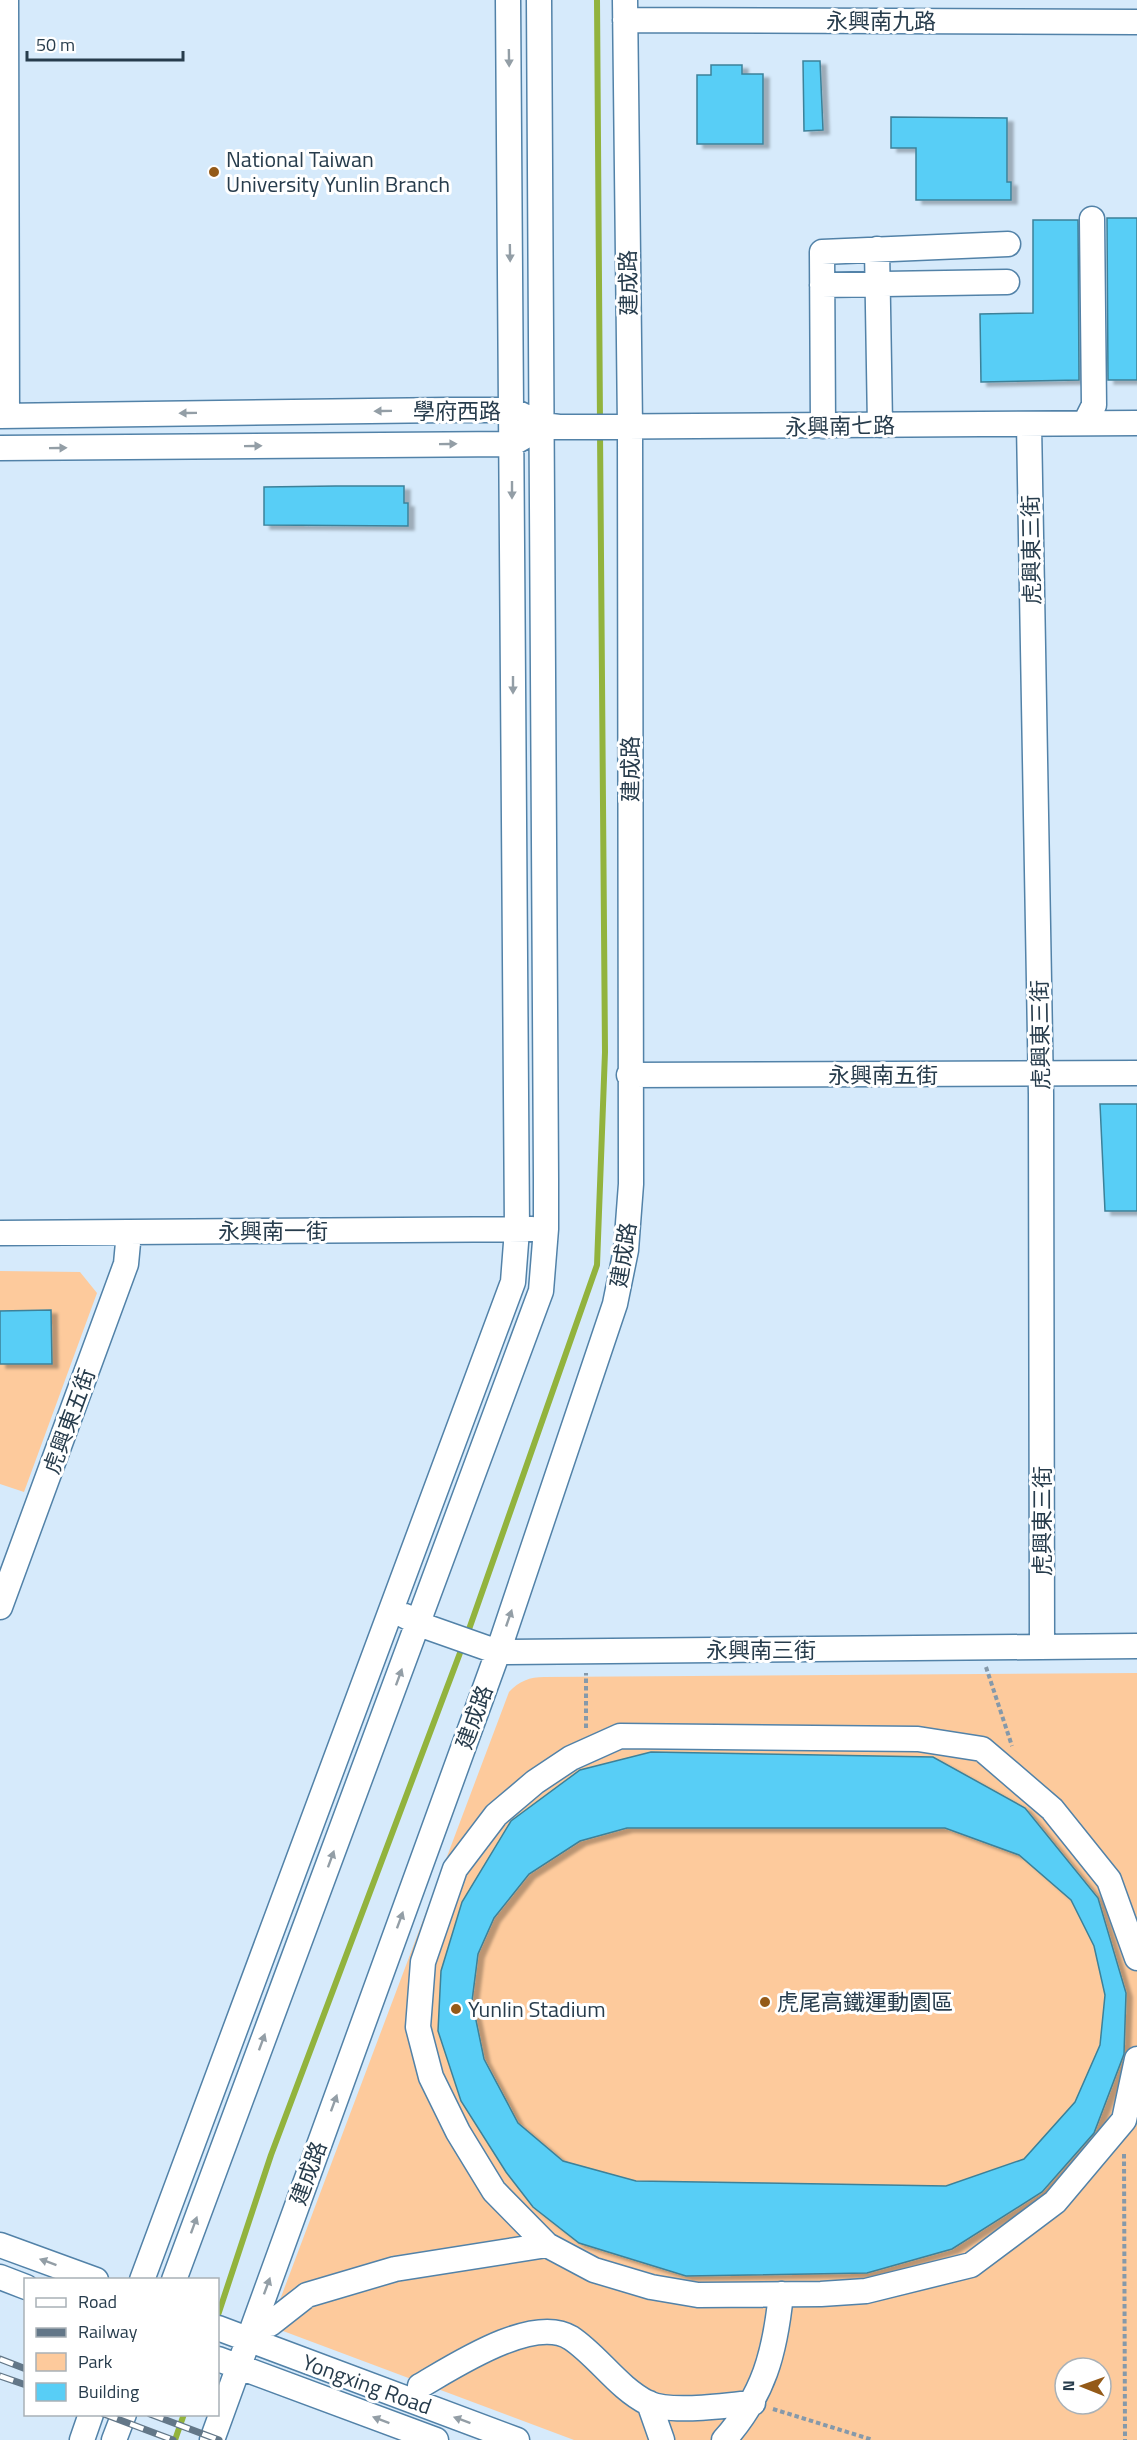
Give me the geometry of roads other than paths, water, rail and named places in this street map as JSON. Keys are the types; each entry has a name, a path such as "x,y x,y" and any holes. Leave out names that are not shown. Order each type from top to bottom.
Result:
{"street":[{"path":"4,416 6,0"},
{"path":"143,2278 513,1282 517,1230 508,0"},
{"path":"175,2278 423,1625 541,1291 546,1229 551,426 539,0"},
{"name":"永興南九路","path":"625,10 1137,22"},
{"name":"建成路","path":"219,2406 234,2334 490,1649 615,1304 626,1250 631,1184 622,427 625,10"},
{"path":"1085,423 1094,405 1092,219"},
{"path":"823,426 822,252 1008,244"},
{"path":"877,249 880,425"},
{"path":"822,285 1007,282"},
{"name":"學府西路","path":"4,416 512,410 551,426"},
{"name":"永興南七路","path":"551,426 1137,423"},
{"name":"虎興東三街","path":"1029,424 1040,1075 1042,1647"},
{"name":"學府西路","path":"0,448 512,444 551,426"},
{"name":"永興南五街","path":"629,1075 1137,1073"},
{"name":"永興南一街","path":"0,1233 546,1229"},
{"name":"虎興東五街","path":"0,1607 4,1583 126,1264 129,1232"},
{"name":"永興南三街","path":"392,1610 423,1625 490,1649 1137,1646"},
{"path":"1137,1958 1109,1880 1052,1809 982,1749 918,1739 620,1736 586,1750 536,1782 496,1815 455,1869 423,1962 418,2026 431,2077 458,2132 494,2192 547,2245 594,2270 651,2287 698,2295 866,2290 971,2265 1055,2202 1124,2120 1137,2059"},
{"path":"0,2245 91,2278"},
{"path":"270,2324 308,2295 395,2269 547,2245"},
{"path":"0,2277 24,2285"},
{"path":"724,2440 753,2403 776,2341 781,2294"},
{"path":"420,2386 502,2340 548,2332 570,2337 609,2374 649,2403 691,2408 753,2403"},
{"name":"Yongxing Road","path":"234,2334 517,2440"},
{"name":"Yongxing Road","path":"228,2363 436,2440"},
{"path":"649,2403 662,2440"},
{"path":"82,2440 91,2416"},
{"path":"114,2440 124,2416"},
{"name":"建成路","path":"212,2440 217,2416"}],"waterway":[{"path":"597,0 600,422"},
{"path":"467,1635 597,1265 605,1052 600,432"},
{"path":"219,2312 271,2155 463,1645"},
{"path":"175,2440 183,2416"}],"railway":[{"path":"0,2359 24,2368"},
{"path":"0,2376 24,2384"},
{"path":"109,2416 173,2440"},
{"path":"155,2416 219,2440"}],"place":[{"name":"National Taiwan University Yunlin Branch","path":"214,172"},
{"name":"虎尾高鐵運動園區","path":"765,2002"},
{"name":"Yunlin Stadium","path":"456,2009"}]}
